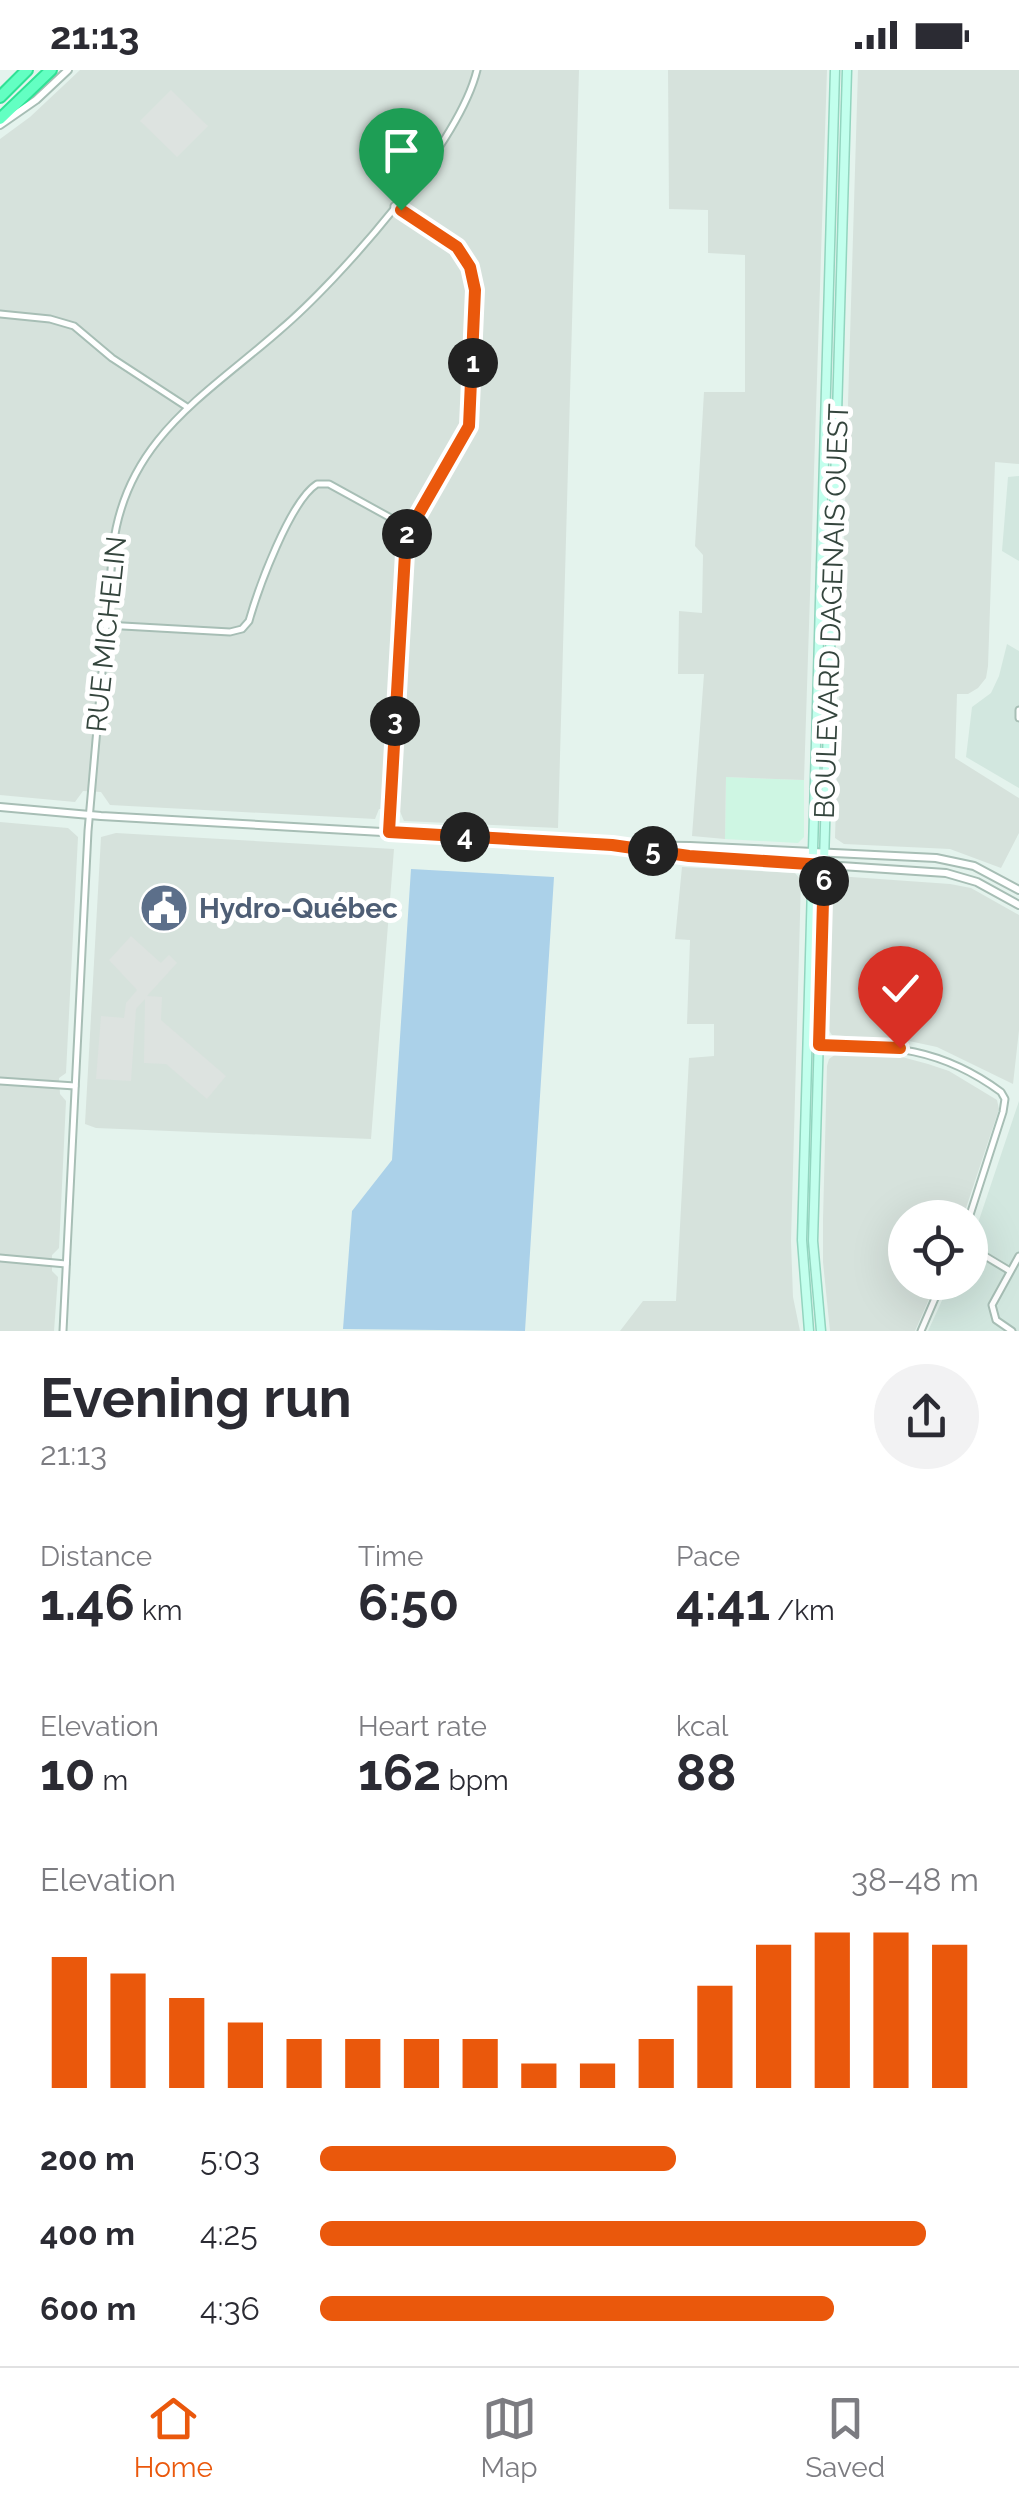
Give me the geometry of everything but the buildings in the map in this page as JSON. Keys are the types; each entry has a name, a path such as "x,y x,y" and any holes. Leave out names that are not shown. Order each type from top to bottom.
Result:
{"highway":[{"path":"0,93 24,70"},
{"path":"0,122 51,70"}],"main road":[{"name":"BOULEVARD DAGENAIS OUEST","path":"809,1331 802,1240 836,70"},
{"name":"BOULEVARD DAGENAIS OUEST","path":"821,1331 813,1255 847,70"}],"street":[{"path":"0,122 36,100 68,70"},
{"name":"RUE MICHELIN","path":"63,1331 90,815 114,540 125,496 150,449 187,407 306,306 394,206 455,122 477,70"},
{"path":"389,832 408,528 469,426 475,290 470,267 457,247 394,206"},
{"path":"0,314 71,324 112,358 187,407"},
{"path":"106,625 230,632 242,629 249,621 271,558 307,492 317,484 332,485 408,528"},
{"path":"1019,710 1019,718"},
{"path":"0,806 90,815 612,845 951,860 987,872 1019,890"},
{"path":"612,845 689,856 954,874 978,882 1019,905"},
{"path":"807,1044 884,1046 922,1052 954,1064 1003,1095 1004,1112 975,1200"},
{"path":"0,1080 75,1086"},
{"path":"1012,1331 998,1322 992,1308 1019,1256"},
{"path":"0,1258 66,1264"},
{"path":"988,1258 1010,1271"},
{"path":"921,1331 934,1300"}],"shaded area":[{"path":"80,70 579,70 558,828 404,821 399,809 379,809 375,819 110,805 101,792 83,791 75,802 0,795 0,139"},
{"path":"668,70 827,70 804,780 726,777 725,839 692,836 704,674 678,674 679,611 702,613 703,555 695,546 704,392 745,392 745,255 708,253 708,210 669,209"},
{"path":"858,70 1019,70 1019,464 995,462 988,666 986,678 978,688 968,694 957,694 955,758 1019,798 1019,833 1001,868 950,849 844,844 835,838"},
{"path":"171,90 208,126 177,157 140,121"},
{"path":"1019,476 1019,561 1002,551 1008,477"},
{"path":"1007,644 1019,651 1019,788 966,757 972,707 991,693"},
{"path":"726,777 804,780 804,837 798,843 725,839"},
{"path":"0,822 68,828 78,837 66,1073 59,1078 60,1094 66,1101 59,1248 52,1255 52,1271 58,1277 54,1331 0,1331"},
{"path":"116,833 394,849 371,1139 96,1128 85,1124 101,837"},
{"path":"682,867 795,873 801,880 791,1241 793,1297 800,1331 620,1331 643,1301 676,1301 689,1058 714,1056 714,1024 687,1024 690,940 675,939"},
{"path":"411,869 554,877 525,1331 343,1329 352,1211 392,1160"},
{"path":"837,876 971,888 1019,915 1019,1030 1013,1084 937,1047 832,1035 828,1029 832,882"},
{"path":"131,936 161,963 169,955 177,963 147,996 162,997 161,1020 226,1076 207,1099 166,1064 144,1063 145,999 136,1009 131,1081 96,1079 101,1016 124,1018 126,1003 137,990 109,960"},
{"path":"836,1054 902,1057 949,1071 997,1100 999,1109 969,1200 888,1200 888,1300 929,1300 915,1331 830,1331 823,1262 829,1059"},
{"path":"1019,1101 1019,1331 928,1331 942,1300 988,1300 986,1200"}],"place":[{"name":"Hydro-Québec","path":"164,908"}],"route":[{"path":"401,210 457,247 470,267 475,290 469,426 406,536 389,832 612,845 689,856 824,865 819,1045 900,1048"}]}
